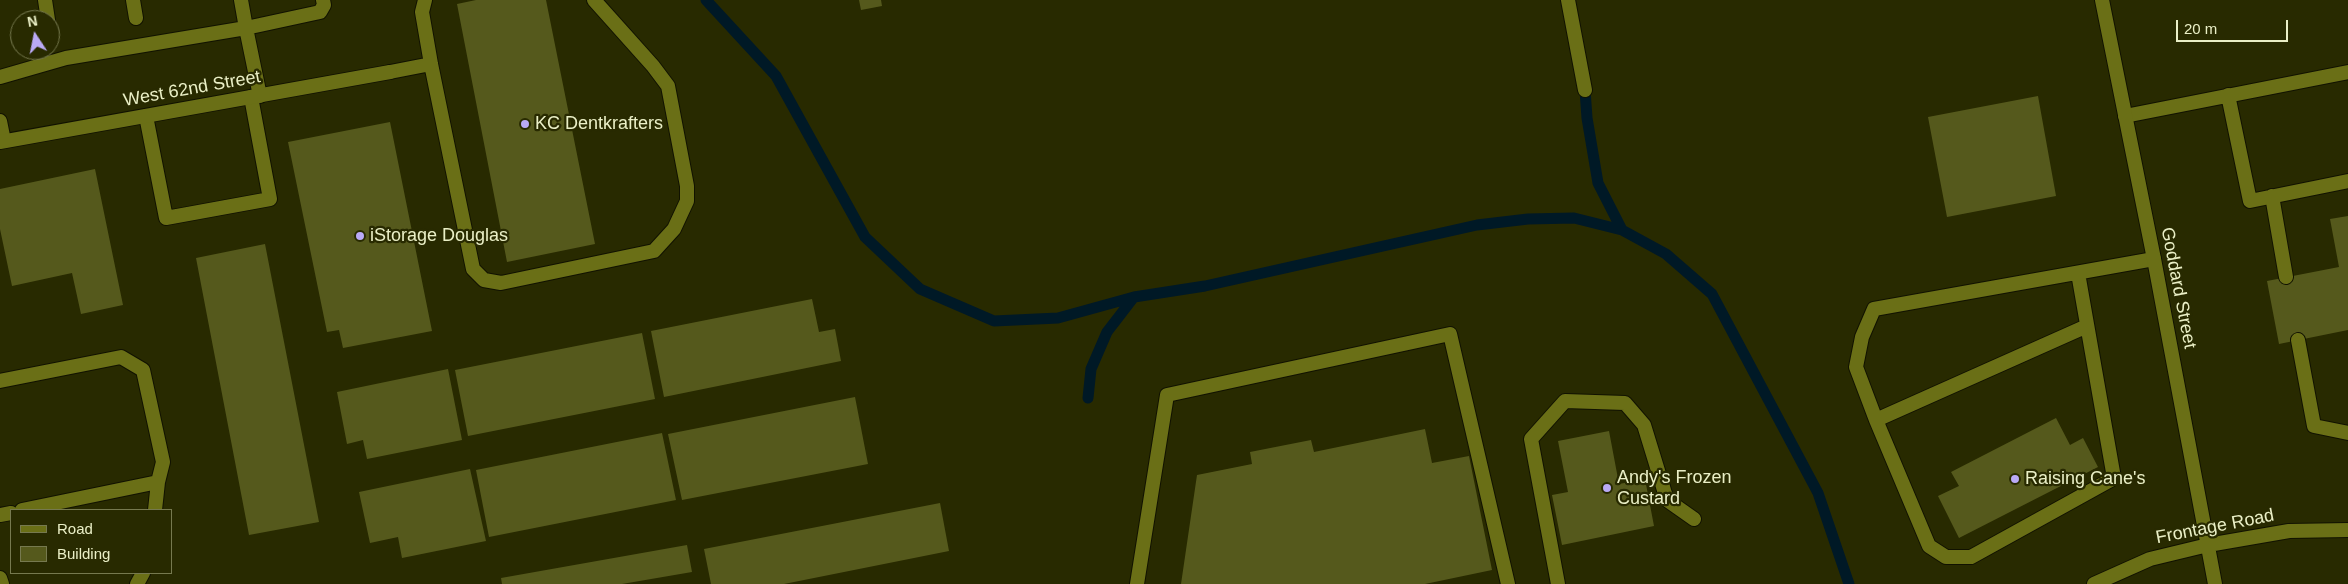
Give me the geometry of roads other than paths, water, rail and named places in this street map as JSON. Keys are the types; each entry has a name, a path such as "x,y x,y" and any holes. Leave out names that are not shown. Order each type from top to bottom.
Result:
{"street":[{"path":"133,0 136,18"},
{"path":"146,116 166,218 270,199 241,0"},
{"path":"0,77 66,58 246,28 320,12 324,5 323,0"},
{"path":"425,0 422,12 431,64 473,269 484,280 501,284 654,250 674,230 687,202 687,186 668,86 653,66 594,0"},
{"path":"1568,0 1585,90"},
{"name":"Goddard Street","path":"2102,0 2154,259 2215,584"},
{"name":"West 62nd Street","path":"2,141 431,64"},
{"path":"2124,116 2348,72"},
{"path":"2228,96 2250,201 2348,181"},
{"path":"0,121 2,141"},
{"path":"2272,196 2286,278"},
{"path":"2078,273 2114,478 1971,557 1946,558 1929,546 1856,367 1862,336 1874,309 2154,259"},
{"path":"1876,420 2087,326"},
{"path":"1137,584 1167,394 1450,334 1508,584"},
{"path":"2298,340 2314,426 2348,433"},
{"path":"0,381 121,357 144,370 163,462 158,482 155,509"},
{"path":"1558,584 1532,439 1565,401 1625,403 1644,425 1667,500 1694,519"},
{"path":"27,509 158,482"},
{"name":"Frontage Road","path":"2094,584 2150,559 2208,545 2289,531 2348,530"},
{"path":"0,578 2,584"}],"waterway":[{"path":"706,0 776,76 865,237 920,289 994,321 1058,318 1134,297 1205,286 1477,225 1528,219 1574,218 1622,230 1666,254 1712,294 1818,493 1849,584"},
{"path":"1585,90 1587,118 1598,183 1622,230"},
{"path":"1088,398 1091,369 1107,332 1134,297"}],"place":[{"name":"KC Dentkrafters","path":"525,124"},
{"name":"iStorage Douglas","path":"360,236"},
{"name":"Raising Cane's","path":"2015,479"},
{"name":"Andy's Frozen Custard","path":"1607,488"}]}
